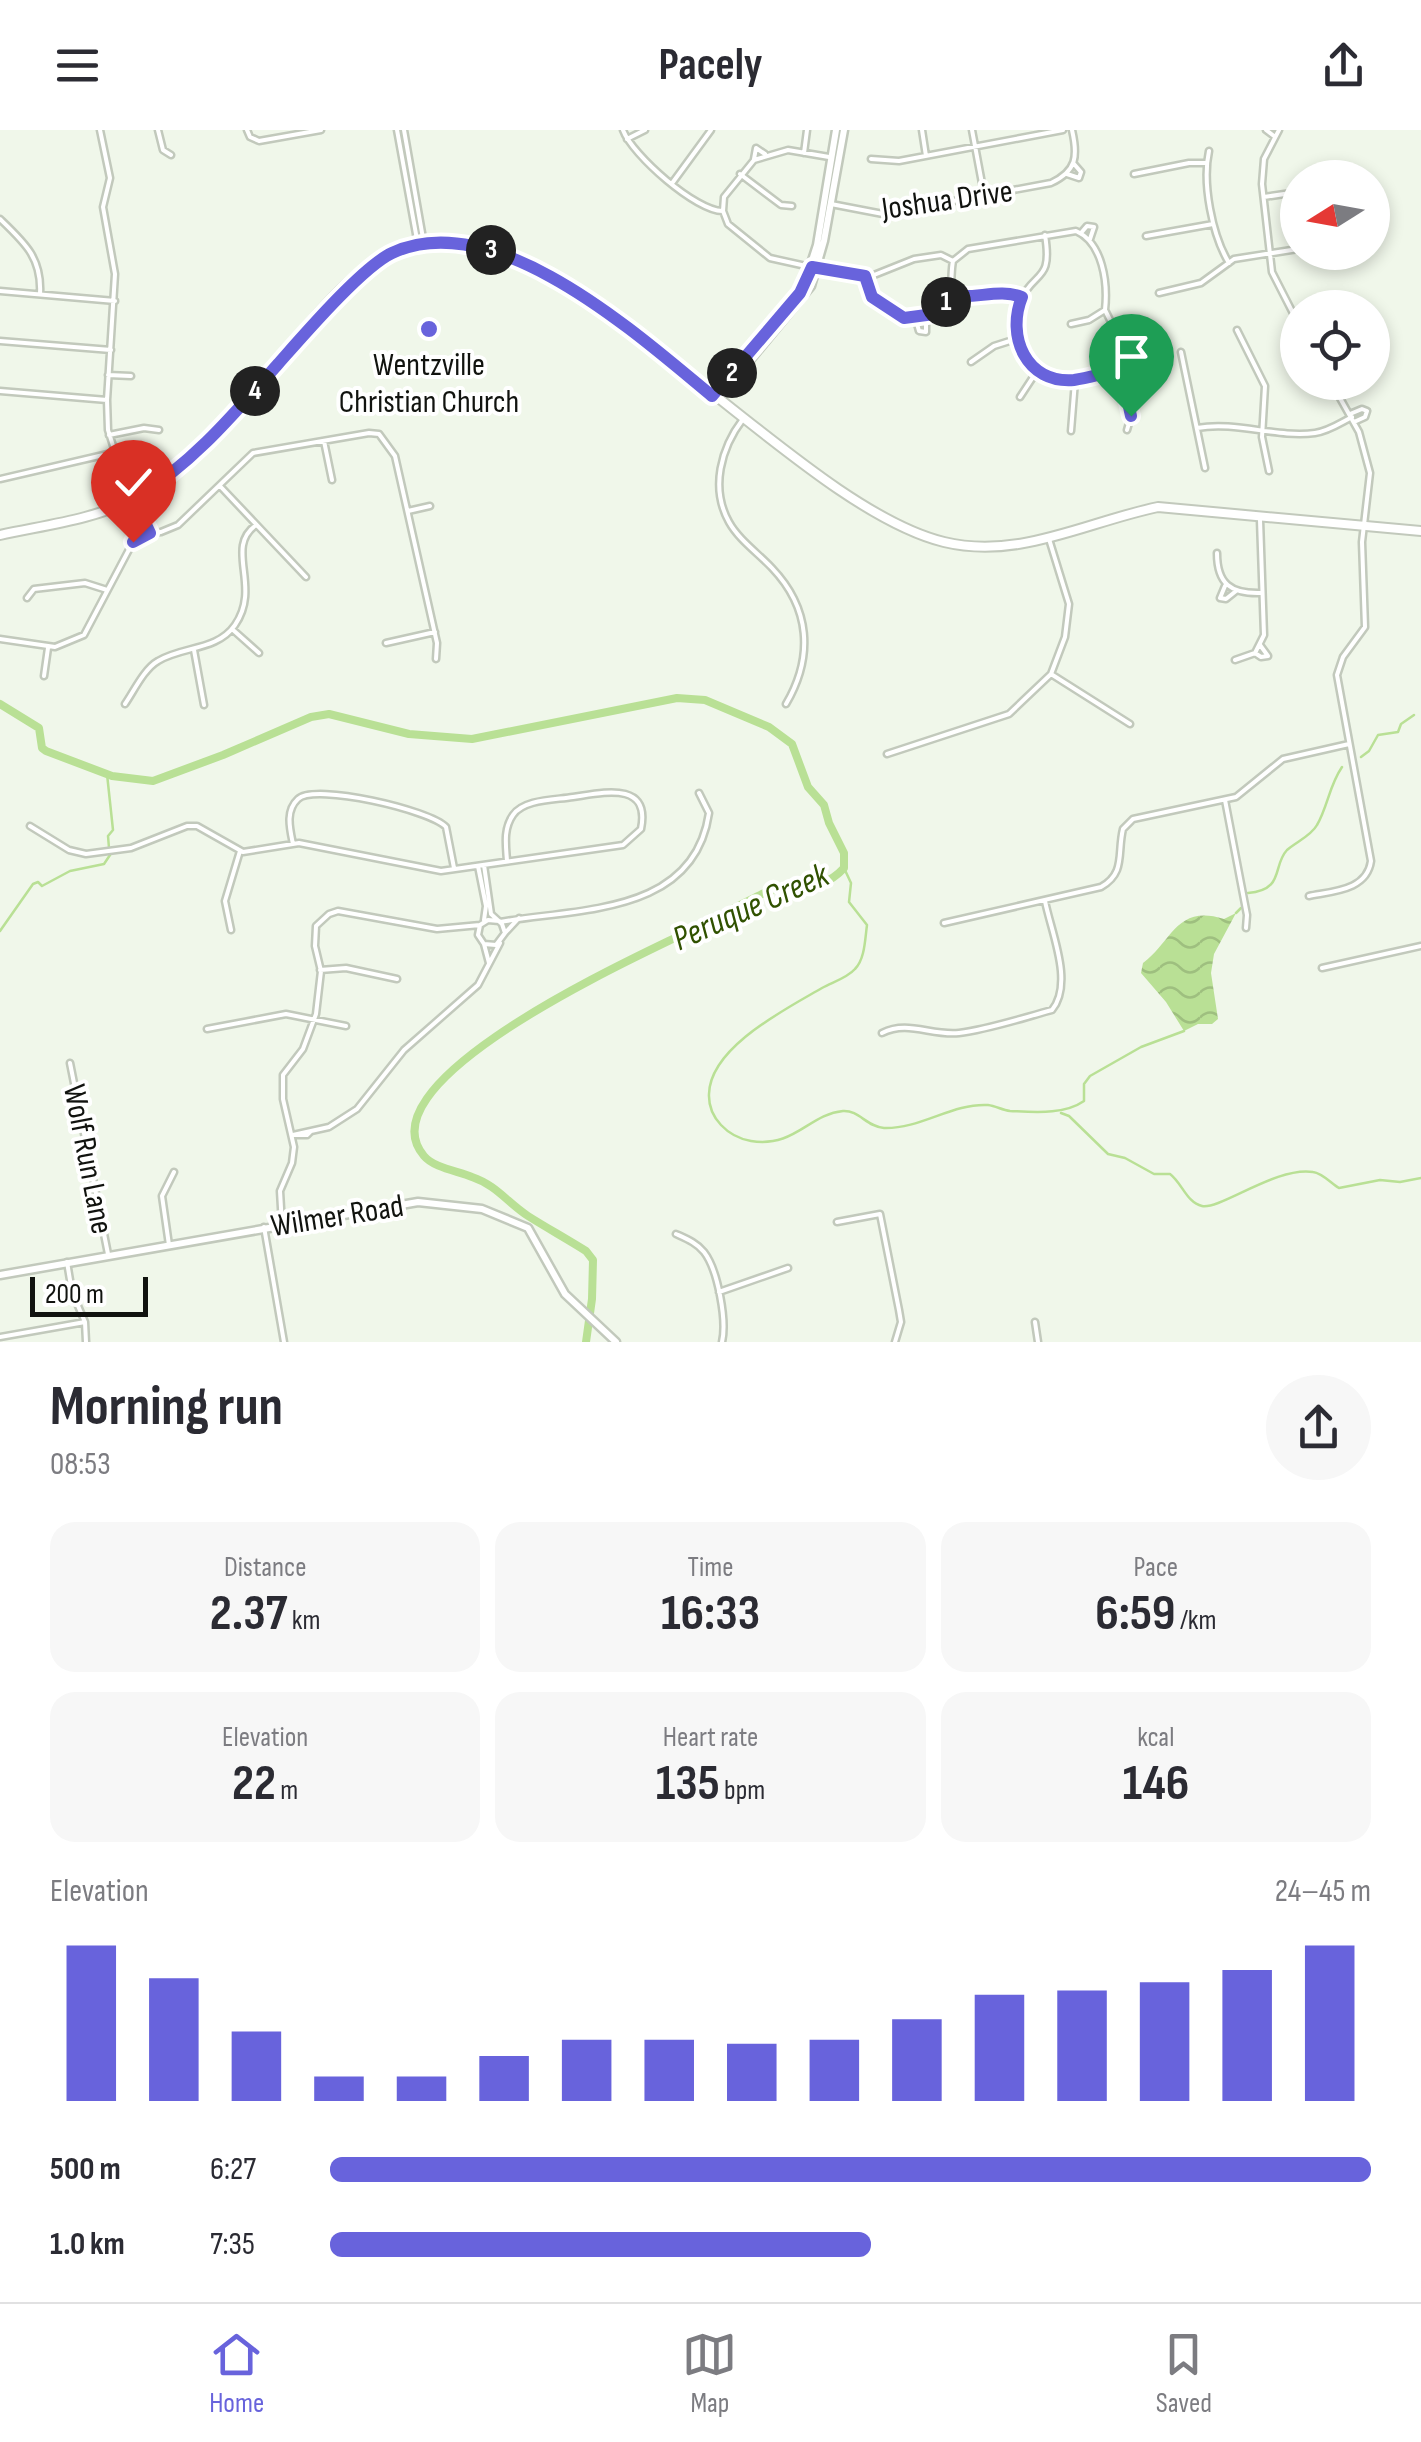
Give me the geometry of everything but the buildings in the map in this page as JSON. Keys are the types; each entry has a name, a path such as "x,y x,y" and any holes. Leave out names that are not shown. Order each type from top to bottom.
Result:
{"main road":[{"path":"0,534 80,518 134,499 203,446 377,262 421,245 467,244 520,260 644,340 743,419 881,517 945,542 980,547 1019,546 1158,507 1421,531"}],"street":[{"path":"100,130 110,178 103,207 116,301 108,375 109,435 150,533"},
{"path":"158,130 163,150 171,155"},
{"path":"247,130 250,137 259,141 321,130"},
{"path":"400,130 421,245"},
{"path":"623,130 635,152 708,210 723,211"},
{"path":"626,140 645,130"},
{"path":"673,182 711,130"},
{"path":"804,152 807,130"},
{"path":"715,398 800,293 815,268 840,130"},
{"path":"922,130 926,156"},
{"path":"972,130 984,195"},
{"path":"1022,130 1024,138"},
{"path":"871,159 899,162 1063,130"},
{"path":"1072,130 1076,152 1067,174 1079,178 1081,172 1074,164"},
{"path":"1266,130 1274,136"},
{"path":"1279,130 1264,159 1264,197 1272,272 1284,290"},
{"path":"835,158 788,150 765,154 756,148 754,160 724,197 723,211 731,228 774,260 865,276 914,259 941,255 954,261"},
{"path":"1208,151 1213,224 1229,263"},
{"path":"1134,174 1206,163"},
{"path":"740,174 780,205 792,206"},
{"name":"Joshua Drive","path":"828,203 883,214 1051,183 1067,174"},
{"path":"1264,197 1280,195"},
{"path":"0,219 36,257 40,294"},
{"path":"1146,236 1213,224"},
{"path":"1081,233 1087,226 1094,227 1090,239"},
{"path":"865,276 869,292 880,304 900,317 926,317 941,310 950,295 954,261 968,249 1070,230 1081,233 1090,239 1099,257 1106,288 1104,310 1113,326 1131,416 1127,430"},
{"path":"1045,234 1045,271 1022,297 1015,315 1016,339 1026,360 1038,370 1075,380 1121,370"},
{"path":"1159,293 1202,284 1229,263 1248,255 1280,251"},
{"path":"0,291 116,301"},
{"path":"950,295 968,298 1004,292 1022,297"},
{"path":"1071,324 1089,320 1104,310"},
{"path":"915,318 924,333 928,330 926,317"},
{"path":"1237,330 1265,386 1262,446 1269,472"},
{"path":"972,362 994,346 1016,339"},
{"path":"0,341 111,350"},
{"path":"1180,352 1205,468"},
{"path":"1020,397 1038,370"},
{"path":"108,375 132,376"},
{"path":"1071,431 1075,380"},
{"path":"0,391 107,400"},
{"path":"1309,896 1355,886 1366,878 1370,868 1336,675 1343,656 1366,627 1364,525 1370,473 1365,446 1342,400"},
{"path":"1197,428 1219,424 1312,433 1352,418"},
{"path":"743,419 725,449 720,490 732,526 774,570 801,611 804,651 799,678 786,704"},
{"path":"109,435 144,428 159,430"},
{"path":"0,639 48,648 84,635 128,548 138,536 178,524 254,454 359,434 379,434 395,456 434,632 436,659"},
{"path":"324,441 332,480"},
{"path":"0,479 114,453"},
{"path":"220,486 306,577"},
{"path":"408,511 430,506"},
{"path":"1235,660 1255,653 1264,635 1260,515"},
{"path":"125,704 156,662 194,650 232,629 247,596 246,570 240,551 243,539 256,525"},
{"path":"888,754 1008,714 1051,674 1065,637 1069,604 1049,539"},
{"path":"1216,553 1218,573 1226,586 1261,593"},
{"path":"27,598 34,589 54,586 94,584 107,590"},
{"path":"1226,586 1220,598 1226,599 1236,591"},
{"path":"232,629 259,653"},
{"path":"386,643 434,632"},
{"path":"1255,653 1268,656 1260,645"},
{"path":"44,676 48,648"},
{"path":"194,650 204,704"},
{"path":"1051,674 1130,724"},
{"path":"944,924 1108,884 1119,868 1122,830 1133,819 1225,800 1248,790 1283,759 1348,744"},
{"path":"30,826 79,854 124,850 192,825 208,829 240,852 314,845 432,870 481,866 623,845 641,829 642,811 633,798 614,791 524,806 508,825 508,862"},
{"path":"293,844 290,821 294,805 302,796 322,793 429,814 446,827 454,868"},
{"path":"282,1224 280,1191 294,1154 283,1100 283,1075 304,1049 314,1020 320,970 316,926 329,914 338,912 419,927 463,926 625,904 658,890 686,864 700,842 708,812 699,793"},
{"path":"1225,800 1247,915 1246,928"},
{"path":"231,930 226,901 240,852"},
{"path":"481,866 489,906 504,933"},
{"path":"478,935 486,906 481,866"},
{"path":"882,1033 904,1026 946,1034 965,1032 1048,1011 1060,998 1059,970 1045,901"},
{"path":"292,1135 329,1127 357,1109 394,1060 478,985 504,933 520,918"},
{"path":"463,926 484,944 489,966"},
{"path":"484,944 500,943"},
{"path":"1322,968 1421,946"},
{"path":"320,970 346,968 397,979"},
{"path":"207,1030 279,1015 346,1026"},
{"name":"Wolf Run Lane","path":"70,1064 108,1254"},
{"path":"169,1245 162,1196 174,1172"},
{"name":"Wilmer Road","path":"0,1275 424,1201 482,1209 528,1228 559,1286 584,1315 616,1342"},
{"path":"837,1222 880,1214 899,1310 895,1342"},
{"path":"264,1227 284,1342"},
{"path":"676,1234 694,1242 708,1258 719,1292 722,1342"},
{"path":"67,1262 72,1292 85,1322 86,1342"},
{"path":"719,1292 788,1268"},
{"path":"0,1338 85,1322"},
{"path":"1035,1322 1038,1342"}],"water":[{"path":"1236,913 1214,954 1211,973 1218,1019 1184,1031 1141,973 1143,963 1185,921 1208,916 1224,919"}],"waterway":[{"name":"Peruque Creek","path":"0,704 39,728 46,751 112,776 153,781 311,717 329,714 409,734 472,739 677,698 705,700 769,727 792,744 808,787 824,805 844,853 844,868 824,882 760,895 615,967 512,1025 466,1059 431,1093 415,1126 428,1160 488,1185 528,1216 586,1251 593,1260 586,1342"},
{"path":"1361,757 1378,735 1398,732 1401,724 1414,715"},
{"path":"1248,893 1268,887 1287,850 1314,829 1342,767"},
{"path":"107,774 113,830 108,836 109,848"},
{"path":"0,931 33,884 38,882 42,886 70,871 104,864 110,855"},
{"path":"844,868 851,883 849,902 867,925 861,960 848,975 752,1031 722,1061 713,1077 710,1103 721,1125 735,1135 751,1141 779,1140 831,1113 843,1111 884,1128 911,1125 975,1105 1029,1112 1067,1109 1084,1101 1084,1084 1090,1076 1141,1047 1184,1031"},
{"path":"1236,913 1241,908"},
{"path":"1061,1113 1108,1154 1125,1158 1154,1174 1170,1174 1192,1201 1202,1206 1299,1172 1316,1173 1339,1188 1421,1178"}],"place":[{"name":"Wentzville Christian Church","path":"429,329"}],"route":[{"path":"133,542 150,533 134,499 203,446 377,262 418,245 467,244 520,260 644,340 712,396 800,293 812,267 865,276 872,297 904,318 934,314 950,295 968,298 1004,292 1022,297 1014,331 1030,364 1042,373 1064,380 1121,370 1131,416"}]}
